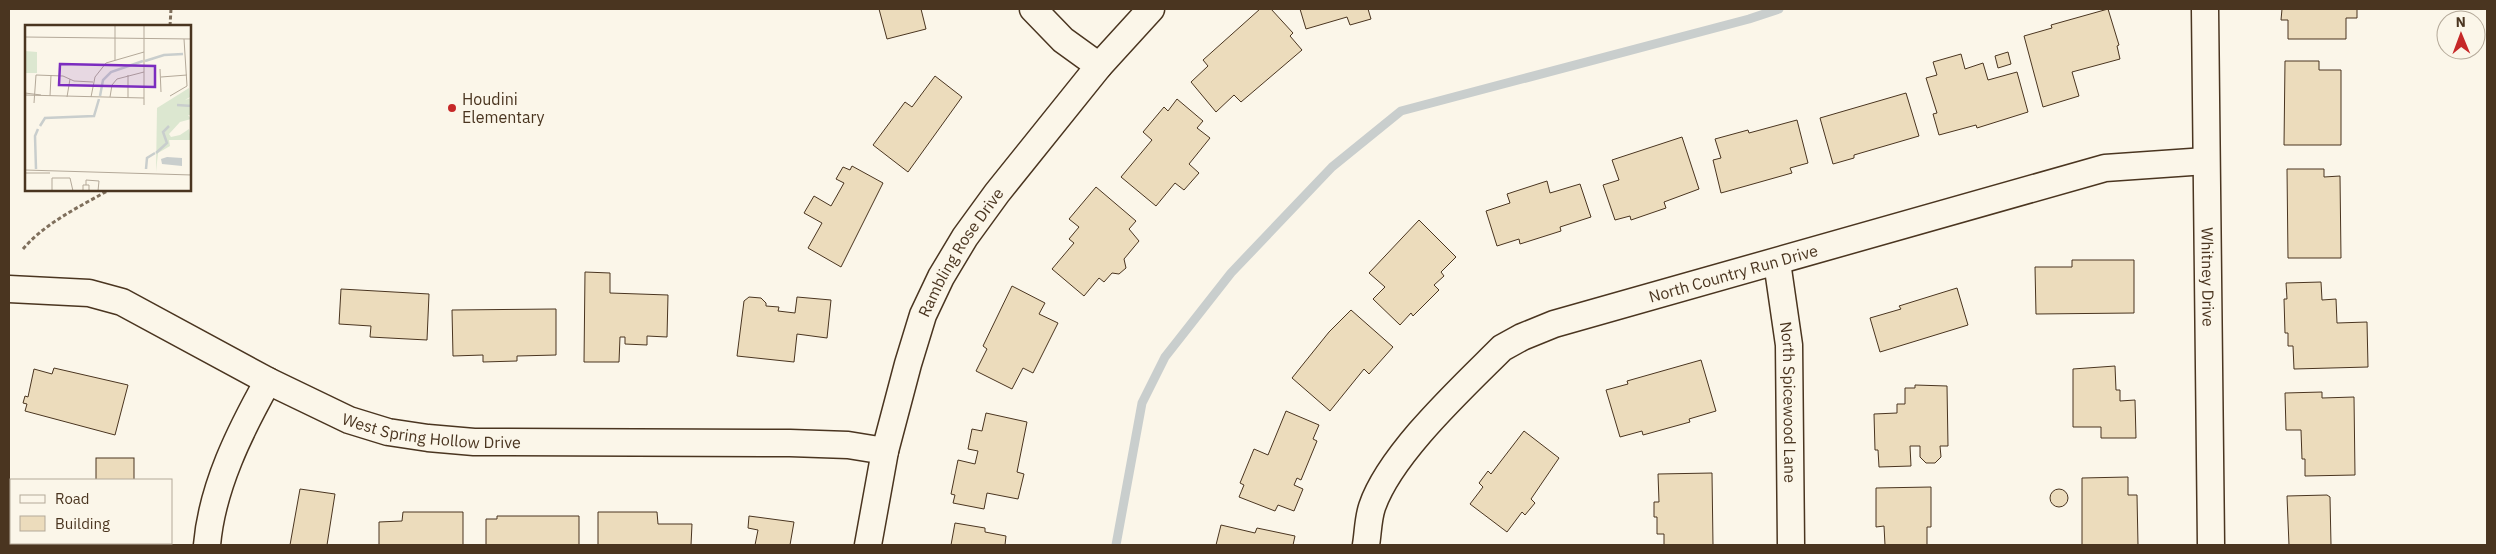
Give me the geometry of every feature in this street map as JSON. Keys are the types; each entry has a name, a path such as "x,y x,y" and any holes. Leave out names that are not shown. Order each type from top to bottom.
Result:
{"street":[{"path":"1033,9 1063,40 1099,66"},
{"name":"Rambling Rose Drive","path":"868,545 885,451 921,323 941,277 965,237 997,194 1099,66 1151,9"},
{"name":"Whitney Drive","path":"2205,9 2212,545"},
{"name":"North Country Run Drive","path":"1366,545 1372,508 1382,485 1401,456 1502,348 1522,336 1554,324 2105,168 2136,164 2206,161"},
{"name":"North Spicewood Lane","path":"1777,262 1789,345 1791,545"},
{"name":"West Spring Hollow Drive","path":"9,289 90,293 122,302 268,381 348,420 388,432 474,442 790,443 848,446 885,451"},
{"path":"206,545 220,485 248,418 268,381"}],"path":[{"path":"170,25 171,9"},
{"path":"23,249 30,240 58,220 107,191"}],"building":[{"path":"879,9 921,9 926,29 887,39"},
{"path":"1260,9 1271,9 1293,33 1290,36 1302,50 1241,102 1234,95 1216,112 1191,82 1208,66 1203,60"},
{"path":"1300,9 1368,9 1371,19 1350,25 1347,17 1306,29"},
{"path":"2108,9 2119,45 2117,46 2120,59 2072,72 2079,96 2043,107 2024,36 2052,28 2051,25"},
{"path":"2282,9 2357,9 2357,18 2346,18 2346,39 2288,39 2288,20 2281,20"},
{"path":"2008,52 2011,64 1998,68 1995,56"},
{"path":"1961,54 1965,69 1983,63 1988,80 2017,72 2028,112 1977,128 1976,125 1939,135 1933,114 1937,113 1926,78 1937,75 1933,62"},
{"path":"2285,61 2319,61 2319,70 2341,70 2341,145 2284,145"},
{"path":"935,76 962,97 908,172 873,145 905,102 912,107"},
{"path":"1906,93 1919,136 1854,155 1854,158 1833,164 1820,118"},
{"path":"1177,99 1203,121 1197,128 1210,138 1189,164 1199,173 1184,190 1175,183 1156,206 1121,177 1152,140 1143,132 1164,107 1168,111"},
{"path":"1797,120 1808,163 1790,168 1792,173 1721,193 1713,160 1721,158 1715,139 1748,130 1749,133"},
{"path":"1682,137 1699,189 1664,202 1666,208 1631,220 1630,216 1615,220 1603,185 1619,180 1612,160"},
{"path":"852,166 883,183 841,267 808,248 822,223 804,213 814,196 831,206 844,183 836,179 843,167 850,170"},
{"path":"2287,169 2324,169 2324,177 2340,176 2341,258 2288,258"},
{"path":"1547,181 1550,193 1580,184 1591,217 1560,227 1561,231 1520,244 1519,239 1497,246 1486,211 1510,203 1507,194"},
{"path":"1096,187 1136,221 1129,229 1139,241 1124,259 1126,268 1119,274 1112,273 1104,282 1099,278 1084,296 1052,269 1074,243 1069,239 1079,227 1069,219"},
{"path":"1419,220 1456,257 1441,272 1444,276 1434,285 1439,290 1413,316 1411,313 1400,325 1373,299 1385,287 1369,273"},
{"path":"2072,260 2134,260 2134,313 2036,314 2035,267 2072,267"},
{"path":"585,272 610,273 610,293 668,295 667,337 647,336 647,345 625,344 625,337 620,337 619,362 584,362"},
{"path":"2321,282 2322,300 2336,299 2337,323 2367,322 2368,367 2294,369 2293,346 2288,346 2288,333 2285,333 2284,299 2287,299 2286,283"},
{"path":"1012,286 1045,303 1039,314 1058,323 1033,373 1023,368 1012,389 976,371 987,349 983,346"},
{"path":"1957,288 1968,325 1880,352 1870,318 1901,309 1899,306"},
{"path":"341,289 429,294 427,340 370,337 371,326 339,324"},
{"path":"749,297 761,298 766,303 766,306 779,307 778,311 795,313 797,297 831,300 827,338 797,334 794,362 737,356 744,301"},
{"path":"556,309 556,355 517,356 517,361 483,362 483,355 453,356 452,310"},
{"path":"1351,310 1393,347 1369,374 1364,369 1330,411 1292,378 1329,332"},
{"path":"1701,360 1716,411 1689,419 1690,422 1643,435 1642,431 1620,437 1606,390 1628,384 1627,381"},
{"path":"2115,366 2116,390 2120,390 2120,401 2135,400 2136,438 2101,438 2101,427 2073,427 2073,369"},
{"path":"54,368 128,385 115,435 25,411 27,404 23,403 25,396 28,397 34,369 52,374"},
{"path":"1915,385 1947,386 1948,446 1940,446 1941,457 1935,463 1926,463 1920,457 1920,446 1910,446 1911,466 1879,467 1878,450 1875,450 1874,414 1897,413 1897,404 1905,404 1905,388 1915,388"},
{"path":"2322,392 2322,398 2354,397 2355,475 2305,476 2305,459 2302,459 2301,430 2286,430 2285,393"},
{"path":"1286,411 1319,425 1313,439 1317,441 1301,480 1297,478 1294,485 1303,489 1294,511 1278,505 1275,511 1239,497 1244,485 1240,483 1254,449 1268,455"},
{"path":"986,413 1027,422 1017,472 1024,474 1018,499 987,493 984,509 953,503 955,495 951,494 958,460 975,464 978,451 968,449 972,429 982,431"},
{"path":"1524,431 1559,458 1531,499 1535,503 1525,515 1522,512 1507,532 1470,504 1483,487 1479,483 1488,471 1491,474"},
{"path":"96,458 134,458 134,479 96,479"},
{"path":"1712,473 1713,545 1664,545 1664,534 1657,534 1657,517 1654,517 1654,502 1659,502 1658,474"},
{"path":"2128,477 2128,495 2137,495 2138,545 2082,545 2082,478"},
{"path":"1931,487 1931,527 1927,527 1927,545 1885,545 1884,526 1876,527 1876,488"},
{"path":"300,489 335,494 327,545 290,545"},
{"path":"2059,489 2065,492 2068,498 2065,504 2059,507 2053,504 2050,498 2053,492"},
{"path":"2327,495 2330,497 2331,545 2289,545 2287,496"},
{"path":"403,512 463,512 463,545 379,545 379,522 402,521"},
{"path":"598,512 657,512 658,524 692,524 691,545 598,545"},
{"path":"497,516 579,516 579,545 486,545 486,519 497,519"},
{"path":"749,516 794,522 790,545 755,545 758,530 748,528"},
{"path":"955,523 985,528 985,532 1006,536 1005,545 951,545"},
{"path":"1221,525 1255,533 1257,528 1295,536 1293,545 1216,545"},
{"path":"79,544 126,544 126,545"}],"waterway":[{"path":"1116,545 1142,403 1165,357 1231,273 1332,167 1401,111 1749,19 1779,9"}],"place":[{"name":"Houdini Elementary","path":"452,108"}]}
